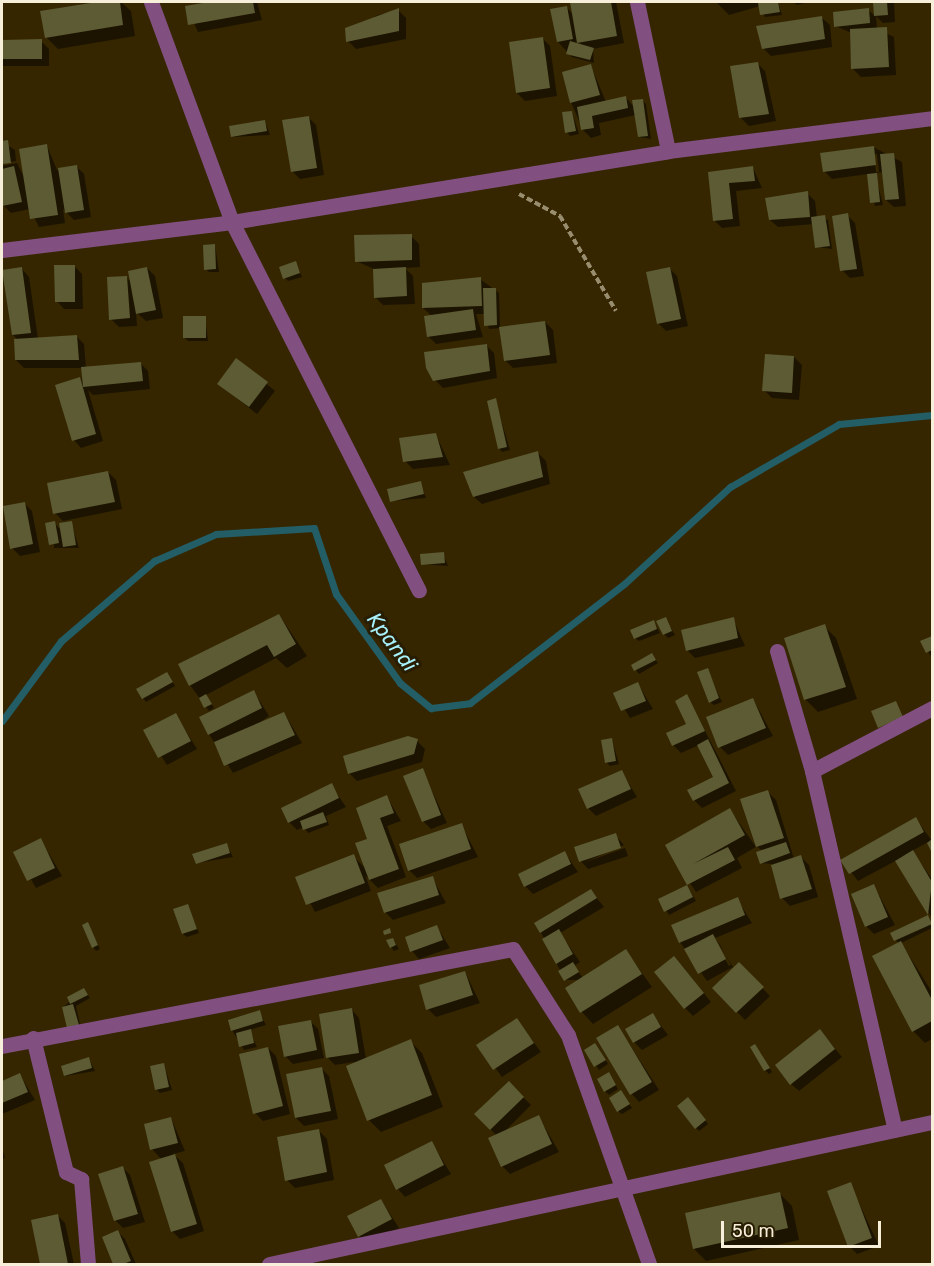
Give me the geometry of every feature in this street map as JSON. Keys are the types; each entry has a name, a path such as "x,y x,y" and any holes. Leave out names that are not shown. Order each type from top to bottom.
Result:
{"street":[{"path":"151,2 231,222 419,590"},
{"path":"637,2 668,151"},
{"path":"2,250 231,222 668,151 933,117"},
{"path":"777,651 812,771 895,1130"},
{"path":"812,771 933,708"},
{"path":"2,1046 33,1038 513,949 568,1035 649,1264"},
{"path":"33,1038 66,1172 81,1179 88,1264"},
{"path":"269,1264 933,1122"}],"path":[{"path":"506,177 511,188 560,216 616,311"}],"building":[{"path":"97,2 120,2 123,25 45,38 40,11"},
{"path":"209,2 253,2 255,13 188,25 185,6"},
{"path":"570,2 611,2 617,36 577,43"},
{"path":"778,2 780,12 760,15 758,3"},
{"path":"873,2 887,2 888,15 874,16"},
{"path":"567,6 573,39 557,42 550,9"},
{"path":"399,8 399,31 346,42 345,28"},
{"path":"869,8 870,23 834,27 833,12"},
{"path":"822,16 825,39 762,49 756,26"},
{"path":"887,27 889,67 851,69 850,29"},
{"path":"543,37 550,88 516,93 509,42"},
{"path":"42,39 42,59 2,59 2,40"},
{"path":"570,41 594,48 590,60 566,54"},
{"path":"758,62 769,114 739,118 730,66"},
{"path":"591,64 600,95 570,103 562,72"},
{"path":"626,96 628,108 592,116 594,128 581,130 577,107"},
{"path":"643,99 648,136 638,137 632,100"},
{"path":"572,111 576,131 565,133 562,112"},
{"path":"309,116 317,168 291,172 282,120"},
{"path":"265,120 267,131 231,137 229,126"},
{"path":"8,140 11,163 2,164 2,141"},
{"path":"47,144 58,215 30,219 19,149"},
{"path":"874,146 876,165 823,172 820,153"},
{"path":"894,153 899,199 885,200 880,154"},
{"path":"77,165 84,210 65,213 58,168"},
{"path":"14,166 22,202 2,206 2,169"},
{"path":"753,166 755,181 729,183 733,219 713,221 708,172"},
{"path":"877,173 880,202 870,203 867,174"},
{"path":"808,191 810,217 769,220 765,198"},
{"path":"848,213 857,269 840,271 832,216"},
{"path":"825,215 830,246 815,248 811,217"},
{"path":"412,234 412,260 355,262 354,235"},
{"path":"215,244 216,269 204,270 203,245"},
{"path":"296,261 300,273 283,279 279,267"},
{"path":"54,265 75,265 75,302 55,302"},
{"path":"22,267 31,333 12,335 2,270"},
{"path":"147,267 156,310 136,314 128,271"},
{"path":"406,267 407,296 374,298 373,269"},
{"path":"670,267 681,319 657,324 646,272"},
{"path":"127,276 130,318 109,320 107,277"},
{"path":"481,277 482,306 422,308 422,283"},
{"path":"483,288 496,288 497,325 484,326"},
{"path":"473,309 476,330 427,337 424,316"},
{"path":"183,316 206,316 206,338 183,338"},
{"path":"545,321 550,355 504,361 499,327"},
{"path":"77,335 79,360 15,360 14,339"},
{"path":"487,344 490,371 433,381 426,368 424,352"},
{"path":"765,354 794,356 792,393 762,391"},
{"path":"236,358 268,382 249,407 217,384"},
{"path":"141,362 143,381 83,387 81,367"},
{"path":"80,377 96,434 72,441 55,385"},
{"path":"496,398 507,447 498,449 487,401"},
{"path":"436,433 443,457 403,462 399,438"},
{"path":"538,451 543,477 473,497 463,472"},
{"path":"108,471 115,502 53,514 47,483"},
{"path":"421,481 424,494 390,502 387,489"},
{"path":"25,502 33,544 10,549 3,506"},
{"path":"55,521 59,543 49,545 45,523"},
{"path":"72,521 76,545 63,547 59,523"},
{"path":"444,552 445,563 421,565 420,554"},
{"path":"279,614 296,644 274,657 267,645 189,686 178,664"},
{"path":"666,617 672,631 663,635 656,621"},
{"path":"734,617 738,638 686,651 681,630"},
{"path":"654,620 657,629 634,639 630,630"},
{"path":"825,624 846,687 804,700 784,638"},
{"path":"932,636 932,650 926,653 920,641"},
{"path":"652,653 656,660 634,671 631,665"},
{"path":"708,668 719,698 709,703 697,672"},
{"path":"167,672 173,682 142,699 136,689"},
{"path":"638,682 646,701 621,711 613,693"},
{"path":"254,690 262,708 208,735 199,717"},
{"path":"206,694 212,704 204,708 199,698"},
{"path":"687,694 705,731 672,746 666,733 686,724 675,701"},
{"path":"753,698 766,728 718,748 706,717"},
{"path":"896,701 903,717 878,728 871,711"},
{"path":"284,712 295,735 224,766 214,742"},
{"path":"176,713 191,741 158,758 143,730"},
{"path":"408,736 418,739 414,754 348,774 343,756"},
{"path":"612,738 616,761 605,763 601,740"},
{"path":"708,739 729,783 693,801 687,790 713,777 697,745"},
{"path":"423,768 441,815 422,822 403,776"},
{"path":"622,770 631,789 587,809 578,789"},
{"path":"332,783 339,798 288,823 281,808"},
{"path":"768,790 784,838 756,847 740,799"},
{"path":"387,795 394,813 380,818 399,869 369,880 355,843 367,839 356,808"},
{"path":"730,808 745,835 693,864 728,847 735,860 687,885 665,845"},
{"path":"323,812 327,822 303,830 300,821"},
{"path":"916,817 924,832 849,874 840,860"},
{"path":"462,823 471,849 408,871 399,844"},
{"path":"616,833 621,848 579,862 574,847"},
{"path":"41,838 55,868 27,881 13,852"},
{"path":"932,839 932,853 927,843"},
{"path":"786,842 790,853 760,864 756,852"},
{"path":"227,843 230,853 196,864 192,854"},
{"path":"913,850 932,882 928,915 895,861"},
{"path":"565,851 571,864 524,887 518,874"},
{"path":"354,854 365,883 306,905 295,877"},
{"path":"801,855 812,889 780,899 771,865"},
{"path":"433,876 439,895 384,913 377,893"},
{"path":"874,884 888,917 865,927 851,894"},
{"path":"687,885 693,897 664,912 658,899"},
{"path":"591,889 597,898 540,933 534,923"},
{"path":"738,897 745,915 679,943 671,925"},
{"path":"188,904 197,929 182,934 173,909"},
{"path":"928,915 932,924 894,941 890,933"},
{"path":"88,922 98,945 92,948 82,925"},
{"path":"437,925 443,940 410,952 405,937"},
{"path":"390,928 391,933 384,935 383,931"},
{"path":"559,929 573,954 556,964 542,939"},
{"path":"713,934 726,959 698,974 684,949"},
{"path":"393,938 396,945 390,948 386,940"},
{"path":"901,941 932,1000 932,1021 912,1032 872,956"},
{"path":"626,949 642,974 580,1013 565,988"},
{"path":"674,956 704,993 684,1009 654,972"},
{"path":"573,962 579,972 564,981 558,971"},
{"path":"739,962 764,987 736,1013 712,988"},
{"path":"465,971 473,995 426,1010 419,985"},
{"path":"84,988 88,995 70,1004 67,997"},
{"path":"73,1004 79,1025 67,1028 62,1007"},
{"path":"352,1008 359,1053 326,1058 319,1014"},
{"path":"260,1010 263,1021 231,1031 228,1020"},
{"path":"653,1013 661,1027 633,1043 625,1029"},
{"path":"517,1018 534,1043 493,1070 476,1045"},
{"path":"311,1020 317,1050 284,1057 278,1026"},
{"path":"618,1025 652,1082 630,1095 596,1038"},
{"path":"251,1029 254,1043 239,1047 236,1033"},
{"path":"820,1029 835,1049 790,1085 775,1065"},
{"path":"411,1039 432,1095 367,1121 346,1066"},
{"path":"595,1043 606,1060 594,1067 584,1050"},
{"path":"755,1044 770,1068 764,1071 750,1047"},
{"path":"268,1047 283,1106 253,1114 239,1054"},
{"path":"89,1057 92,1068 64,1076 61,1066"},
{"path":"164,1063 169,1087 155,1090 150,1066"},
{"path":"322,1067 331,1111 295,1118 286,1074"},
{"path":"609,1072 616,1085 604,1092 597,1079"},
{"path":"20,1073 28,1092 2,1103 2,1081"},
{"path":"509,1081 524,1097 490,1130 474,1114"},
{"path":"621,1090 630,1104 617,1112 609,1098"},
{"path":"688,1097 706,1120 695,1129 677,1106"},
{"path":"539,1115 552,1144 501,1167 488,1138"},
{"path":"171,1117 178,1143 150,1150 144,1124"},
{"path":"319,1129 327,1172 285,1181 277,1137"},
{"path":"432,1141 444,1165 396,1190 384,1165"},
{"path":"175,1154 197,1224 171,1232 149,1162"},
{"path":"123,1166 138,1214 114,1221 98,1174"},
{"path":"851,1182 872,1238 848,1247 827,1191"},
{"path":"780,1192 788,1228 693,1249 685,1213"},
{"path":"381,1199 392,1219 358,1237 347,1216"},
{"path":"58,1214 68,1264 40,1264 31,1220"},
{"path":"118,1230 131,1261 113,1264 102,1237"}],"waterway":[{"name":"Kpandi","path":"2,721 61,641 154,561 216,534 314,528 336,594 400,683 431,708 470,703 624,584 730,487 839,424 932,415"}]}
